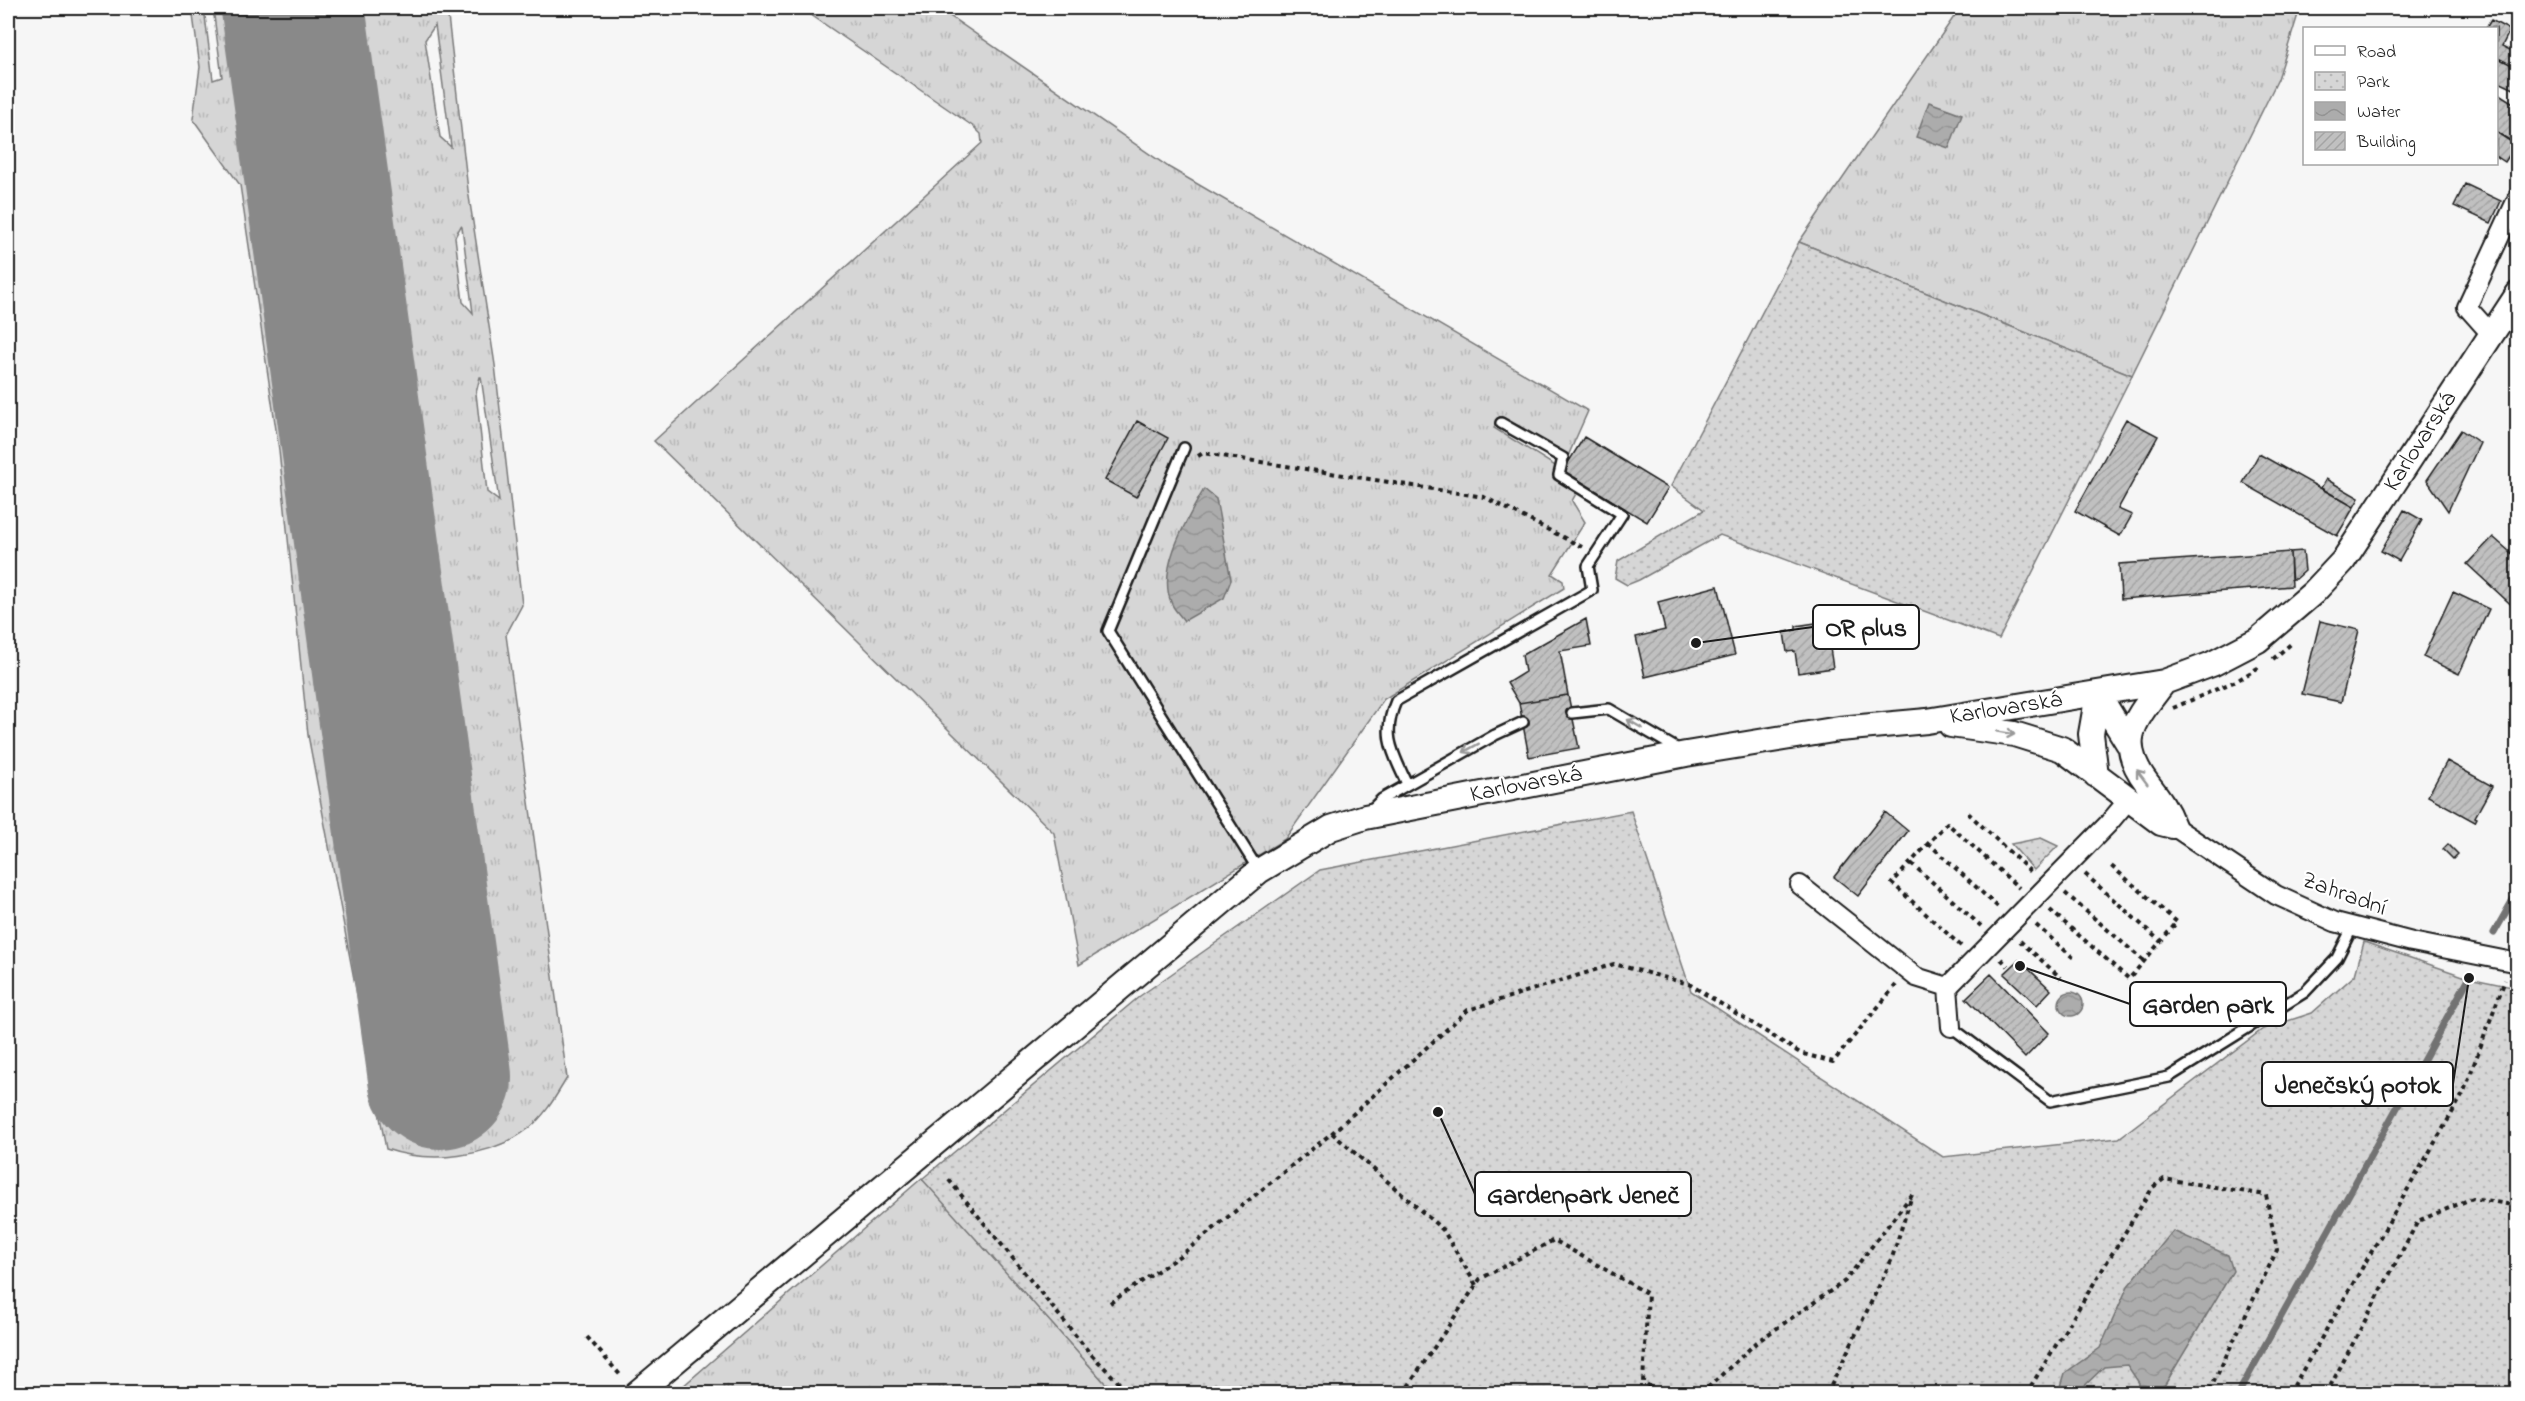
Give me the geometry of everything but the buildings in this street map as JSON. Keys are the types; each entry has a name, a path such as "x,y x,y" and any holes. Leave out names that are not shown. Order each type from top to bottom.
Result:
{"main road":[{"name":"Karlovarská","path":"633,1389 1259,871 1331,828 1365,817 1686,754 1839,729 1927,721 2164,682 2212,664 2258,640 2331,575 2517,294"},
{"path":"2128,742 2141,713 2164,682"},
{"path":"2098,694 2128,742 2135,768 2167,810 2173,826"},
{"path":"2096,775 2091,735 2098,694"},
{"path":"1927,721 2014,734 2062,749 2161,823 2173,826"}],"street":[{"path":"2492,334 2467,307 2517,197"},
{"path":"1951,1026 1948,987 2072,861 2129,799"},
{"name":"Zahradní","path":"2173,826 2276,895 2352,928 2515,963"},
{"path":"1800,885 1916,977 1948,987"}],"lane":[{"path":"1407,784 1388,742 1389,718 1396,702 1592,590 1588,566 1622,514 1559,475 1563,458 1501,423"},
{"path":"1184,448 1108,631 1259,871"},
{"path":"1572,713 1609,709 1686,754"},
{"path":"1365,817 1382,799 1495,735 1523,722"},
{"path":"1951,1026 2050,1101 2169,1077 2305,992 2337,958 2352,928"}],"path":[{"path":"1177,465 1203,453 1484,497 1596,555"},
{"path":"1968,813 2025,908 2061,978"},
{"path":"1975,960 1892,883 1947,823 2076,960"},
{"path":"1928,843 2129,979 2177,922 2110,865"},
{"path":"2072,861 2161,942"},
{"path":"1911,863 2025,908 2144,961"},
{"path":"2289,1394 2463,1094 2515,963"},
{"path":"1110,1304 1181,1255 1332,1133 1468,1010 1614,964 1689,984 1800,1053 1833,1062 1908,970"},
{"path":"1332,1133 1443,1230 1476,1285"},
{"path":"2026,1394 2153,1187 2164,1179 2266,1195 2277,1250 2208,1394"},
{"path":"949,1180 1089,1352 1130,1394"},
{"path":"1701,1394 1757,1342 1845,1281 1914,1192 1891,1261 1827,1394"},
{"path":"2326,1394 2418,1221 2473,1198 2517,1206"},
{"path":"1402,1394 1480,1280 1554,1240 1648,1294 1643,1382 1662,1394"},
{"path":"587,1337 633,1389"}],"green space":[{"path":"192,8 204,8 213,80 222,77 213,8 447,8 468,190 495,365 522,605 506,635 567,1078 545,1112 528,1129 513,1139 478,1152 440,1157 403,1154 386,1149 308,735 279,450 240,185 193,119 200,67","holes":["435,25 451,146 451,147 440,137 425,40","461,226 473,313 463,302 455,237","481,377 499,501 487,492 476,393"]},
{"path":"801,8 938,8 1170,168 1588,411 1568,456 1500,417 1494,428 1557,467 1578,490 1572,501 1585,522 1552,574 1563,581 1564,588 1384,699 1285,839 1079,965 1054,833 654,441 982,143 981,134 974,127"},
{"path":"1960,8 2300,8 2278,79 2132,375 1799,242"},
{"path":"1799,242 2132,375 1999,639 1720,535 1627,585 1615,578 1618,561 1704,510 1671,486"},
{"path":"1631,811 1691,991 1943,1157 2119,1138 2263,1029 2312,1013 2355,975 2364,942 2469,978 2517,988 2517,1393 1114,1393 922,1179 1140,996 1320,870"},
{"path":"2041,838 2058,846 2034,870 2011,844"},
{"path":"922,1178 1114,1393 674,1394"}],"water":[{"path":"1929,102 1962,114 1949,148 1916,137"},
{"path":"1204,489 1216,499 1231,580 1224,598 1184,621 1171,602 1168,574 1176,543"},
{"path":"2071,992 2080,995 2083,1004 2080,1013 2071,1016 2062,1013 2059,1004 2062,995"},
{"path":"2173,1231 2228,1255 2233,1271 2160,1393 2138,1393 2139,1383 2127,1365 2104,1367 2077,1393 2059,1393 2065,1373 2100,1348 2128,1286"}],"waterway":[{"path":"2494,933 2518,891"},
{"path":"2238,1394 2469,978"}],"runway":[{"path":"293,8 440,1077"}],"place":[{"name":"OR plus","path":"1696,643"},
{"name":"Garden park","path":"2020,966"},
{"name":"Jenečský potok","path":"2469,978"},
{"name":"Gardenpark Jeneč","path":"1438,1112"}]}
